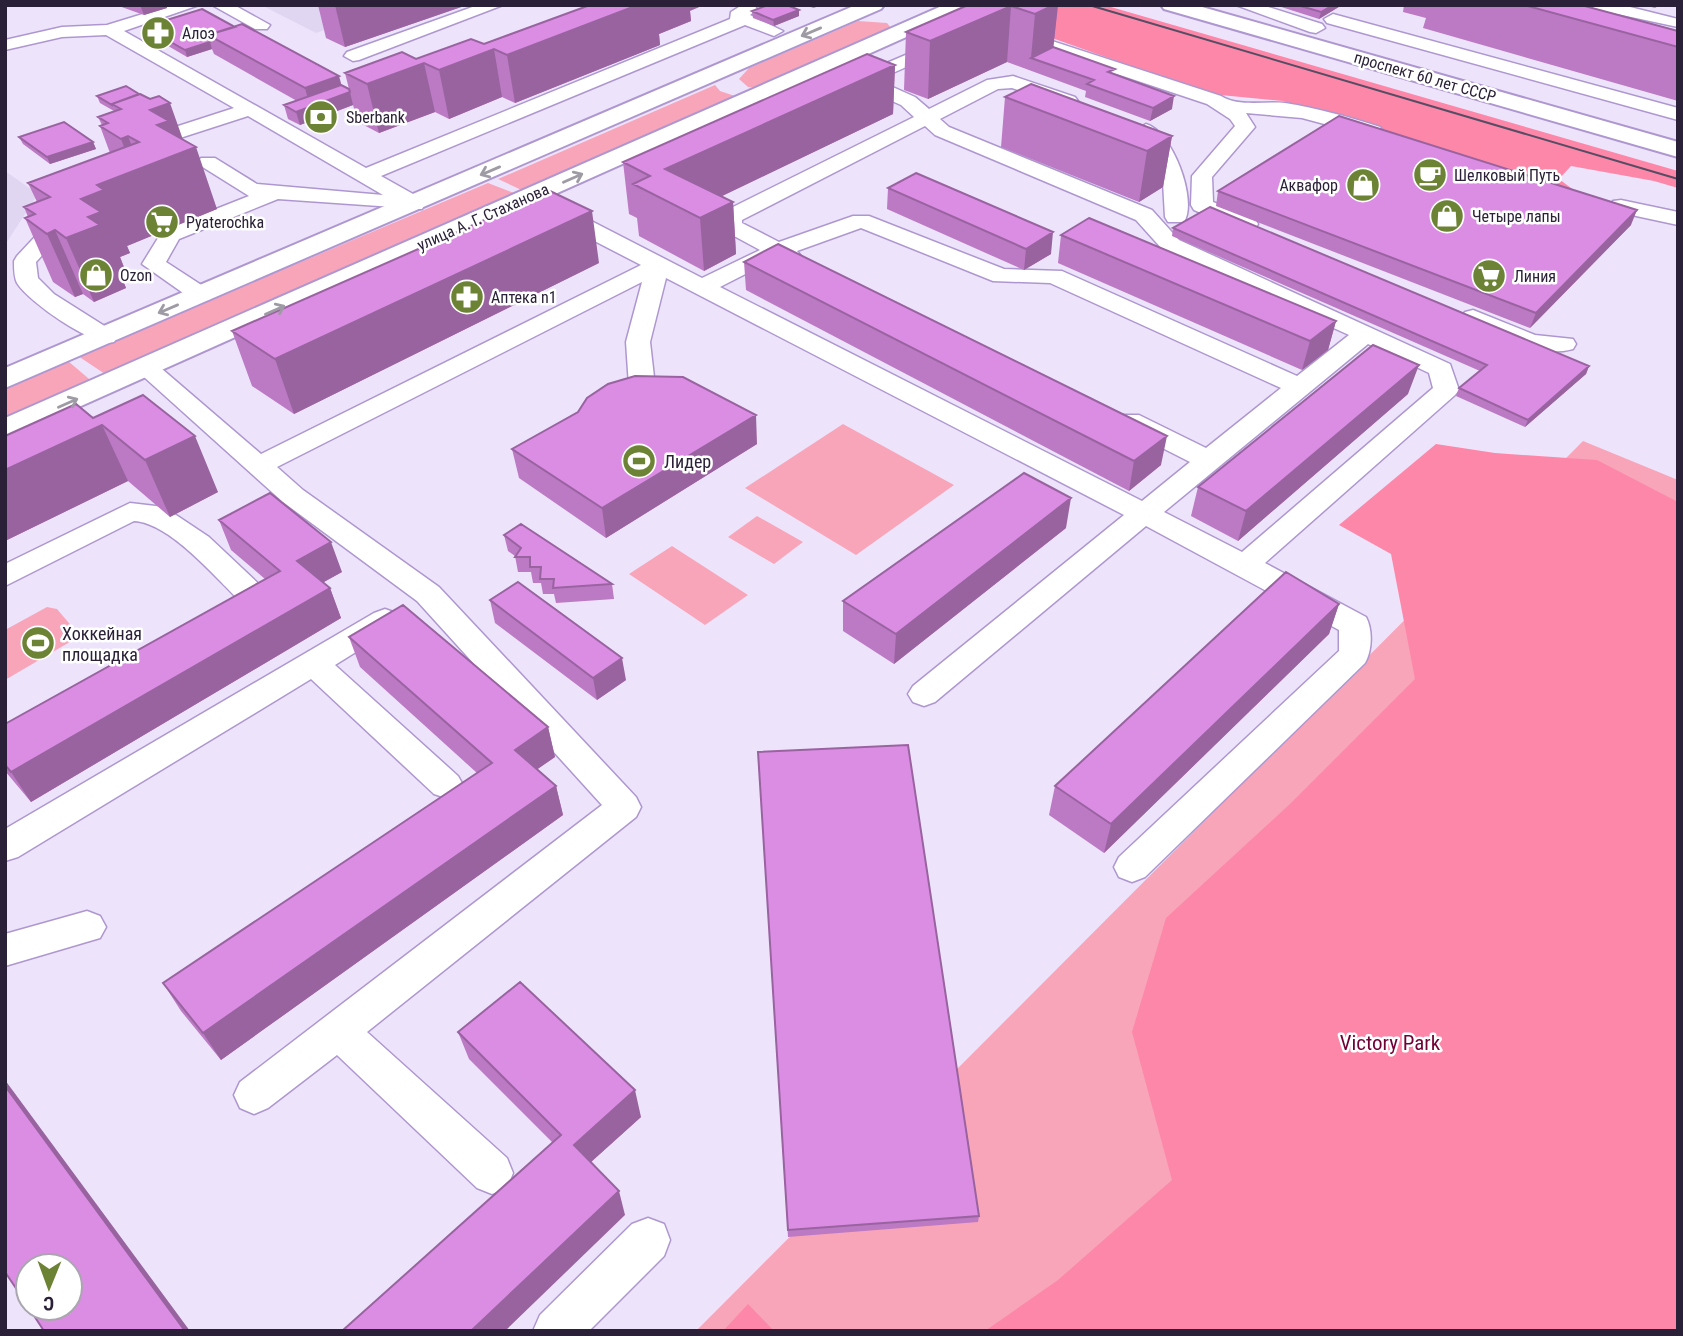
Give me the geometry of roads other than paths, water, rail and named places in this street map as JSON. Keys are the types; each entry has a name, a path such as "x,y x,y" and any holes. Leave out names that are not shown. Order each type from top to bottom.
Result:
{"main road":[{"path":"5,379 874,5"},
{"name":"улица А. Г. Стаханова","path":"5,430 962,5"},
{"name":"проспект 60 лет СССР","path":"1171,5 1678,150"},
{"path":"844,18 876,15 895,18 900,25 892,35"},
{"path":"723,70 723,86 737,90 778,87"}],"lane":[{"path":"5,45 24,39 108,30 191,5"},
{"path":"220,5 261,25"},
{"path":"353,56 495,5"},
{"path":"1244,5 1316,27"},
{"path":"1294,40 1356,5"},
{"path":"1599,5 1676,23"},
{"path":"364,176 750,12 774,31"},
{"path":"44,15 83,32"},
{"path":"1333,19 1678,114"},
{"path":"433,27 453,36"},
{"path":"995,28 1214,100 1228,108 1245,127 1202,176 1202,205 1266,232"},
{"path":"108,30 132,41 414,204"},
{"path":"862,80 955,38"},
{"path":"824,66 908,101 952,136 1144,215 1176,217 1237,245"},
{"path":"814,268 735,228 729,221 731,217 994,84 1006,81 1083,107"},
{"path":"1228,108 1259,105 1281,107 1394,138"},
{"path":"117,152 250,109"},
{"path":"1122,121 1147,130 1159,140 1176,193 1176,217"},
{"path":"208,162 252,190 414,204"},
{"path":"201,295 153,264 171,235 276,192"},
{"path":"82,197 25,261 27,280 46,299 104,337"},
{"path":"527,198 1245,565 1355,625 1354,654 1132,867"},
{"path":"1620,206 1678,219"},
{"path":"1144,215 1171,246 1441,369 1446,390 1245,565"},
{"path":"702,287 777,250 848,223 867,222 1001,276 1054,276 1299,386"},
{"path":"642,386 638,342 658,265"},
{"path":"258,466 658,265"},
{"path":"1458,311 1531,342 1564,344"},
{"path":"924,694 1366,334"},
{"path":"146,368 258,466 282,502 428,594 624,807 254,1095"},
{"path":"1111,412 1210,461"},
{"path":"5,576 130,512 154,513 211,538 251,594"},
{"path":"5,848 428,594"},
{"path":"313,663 446,785"},
{"path":"5,950 87,927"},
{"path":"338,1031 492,1172"},
{"path":"556,1331 648,1240"}],"tram line":[{"path":"1089,5 1678,179"}],"place":[{"name":"Алоэ","path":"158,33"},
{"name":"Sberbank","path":"321,117"},
{"name":"Шелковый Путь","path":"1430,175"},
{"name":"Аквафор","path":"1363,185"},
{"name":"Четыре лапы","path":"1447,216"},
{"name":"Pyaterochka","path":"162,222"},
{"name":"Ozon","path":"96,275"},
{"name":"Линия","path":"1489,276"},
{"name":"Аптека n1","path":"467,297"},
{"name":"Лидер","path":"639,461"},
{"name":"Хоккейная площадка","path":"38,643"}],"park label":[{"name":"Victory Park","path":"1390,1043"}]}
